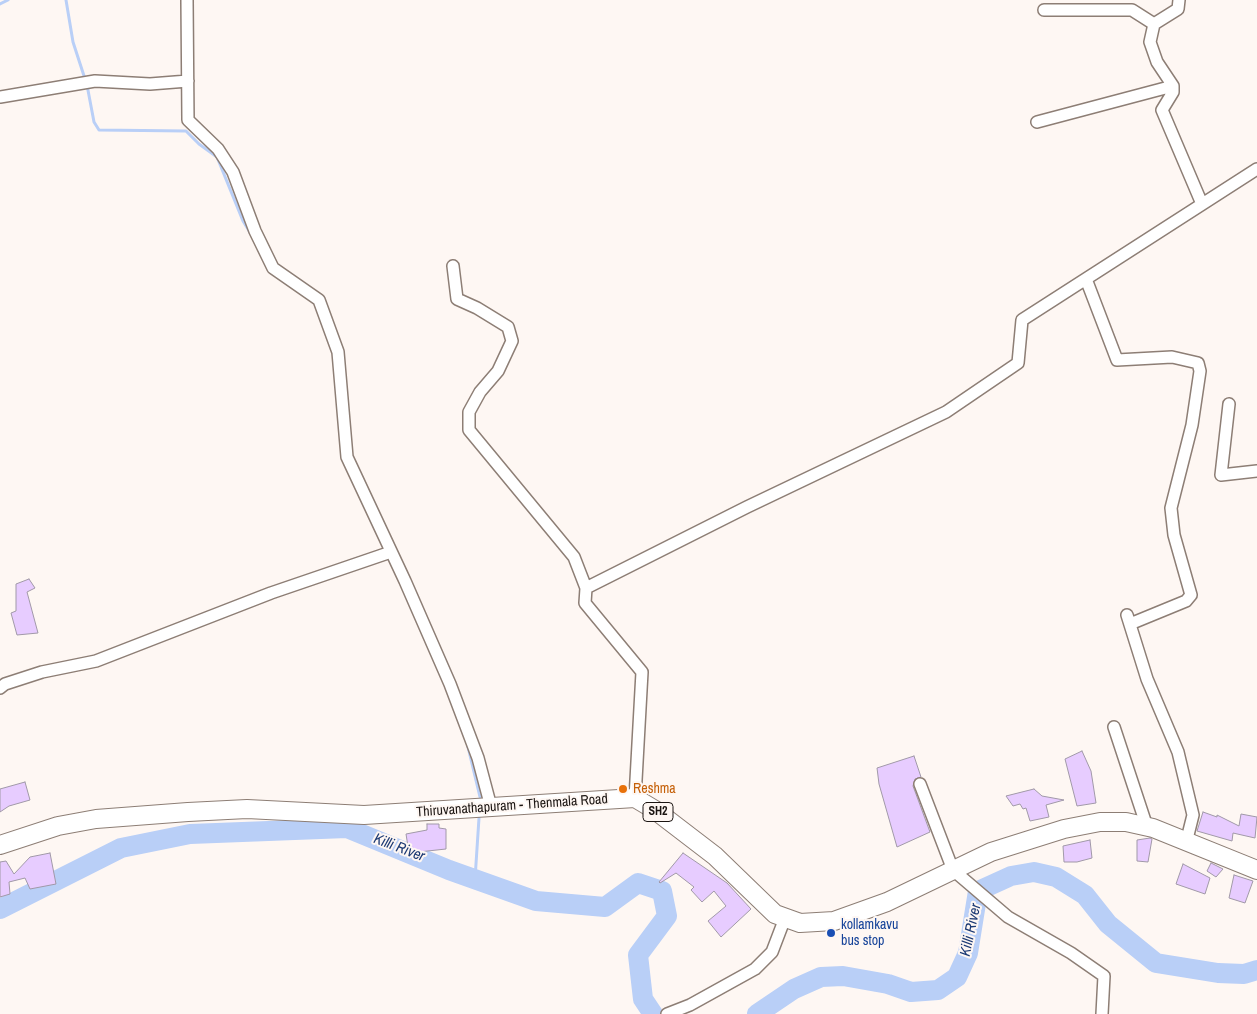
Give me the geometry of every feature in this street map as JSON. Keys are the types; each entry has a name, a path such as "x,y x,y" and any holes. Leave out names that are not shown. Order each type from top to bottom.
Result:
{"main road":[{"name":"Thiruvanathapuram - Thenmala Road","path":"0,845 58,826 96,819 247,809 364,815 636,798"},
{"name":"SH2","path":"636,798 656,810 715,856 775,914 800,923 834,921 887,902 991,852 1064,829 1100,822 1126,822 1147,827 1257,870"}],"street":[{"path":"187,0 188,120 218,149 233,172 255,231 273,268 319,300 338,352 347,457 392,552 450,684 478,758 491,807"},
{"path":"1178,0 1178,9 1154,24 1150,42 1157,62 1173,86 1173,92 1162,110 1202,204"},
{"path":"1044,10 1132,10 1154,24"},
{"path":"0,97 95,81 150,84 188,81"},
{"path":"1037,122 1173,86"},
{"path":"586,588 746,506 946,412 1018,363 1022,320 1257,169"},
{"path":"453,266 457,299 508,326 512,340 498,370 480,392 469,412 469,430 574,557 586,588 585,603 642,672 636,798"},
{"path":"1086,279 1117,360 1172,357 1198,363 1200,371 1192,425 1171,508 1174,535 1191,595 1186,601 1129,619 1147,679 1178,752 1193,815 1186,843"},
{"path":"1230,404 1221,475 1257,471"},
{"path":"0,688 42,672 96,661 271,593 392,552"},
{"path":"1114,727 1147,827"},
{"path":"920,784 954,871 1008,917 1071,953 1104,976 1102,1014"},
{"path":"667,1014 690,1005 755,969 772,952 785,918"}],"building":[{"path":"29,579 35,588 27,592 38,633 17,635 11,613 16,611 16,584"},
{"path":"1082,751 1091,771 1096,803 1077,806 1065,759"},
{"path":"914,756 921,777 915,779 913,786 930,832 897,847 879,784 877,768"},
{"path":"25,782 30,800 9,806 0,812 0,789"},
{"path":"1034,789 1042,796 1064,800 1046,805 1049,817 1030,821 1026,808 1023,809 1020,804 1013,806 1006,796"},
{"path":"1203,812 1217,817 1217,815 1239,826 1241,814 1257,817 1255,838 1233,833 1232,841 1197,831"},
{"path":"427,824 439,824 439,828 446,829 446,849 409,853 406,834 427,830"},
{"path":"1152,839 1148,862 1137,861 1137,840"},
{"path":"1090,840 1092,858 1077,862 1064,862 1063,846"},
{"path":"50,853 56,884 30,889 25,878 9,882 10,894 0,897 0,862 6,861 14,874 30,857"},
{"path":"683,853 727,883 751,909 721,937 708,921 726,906 714,891 702,902 691,890 694,887 676,873 659,882"},
{"path":"1211,863 1223,869 1216,877 1207,871"},
{"path":"1183,864 1210,878 1205,894 1176,884"},
{"path":"1234,875 1253,881 1245,903 1229,898"}],"waterway":[{"path":"0,4 8,0"},
{"path":"66,0 73,42 85,79"},
{"path":"87,85 94,122 99,130 186,131 199,144 217,157 243,221 251,234"},
{"path":"468,747 480,797"},
{"path":"475,879 479,818"},
{"name":"Killi River","path":"0,909 121,848 190,834 347,828 449,870 536,901 605,907 638,883 662,891 667,916 638,955 643,999 653,1014"},
{"name":"Killi River","path":"757,1014 794,989 821,977 843,976 888,984 911,992 938,990 957,977 968,953 978,891 1011,876 1034,872 1056,877 1085,895 1108,924 1156,963 1218,973 1244,974 1257,970"}],"place":[{"name":"Reshma","path":"623,789"},
{"name":"kollamkavu bus stop","path":"831,933"}]}
